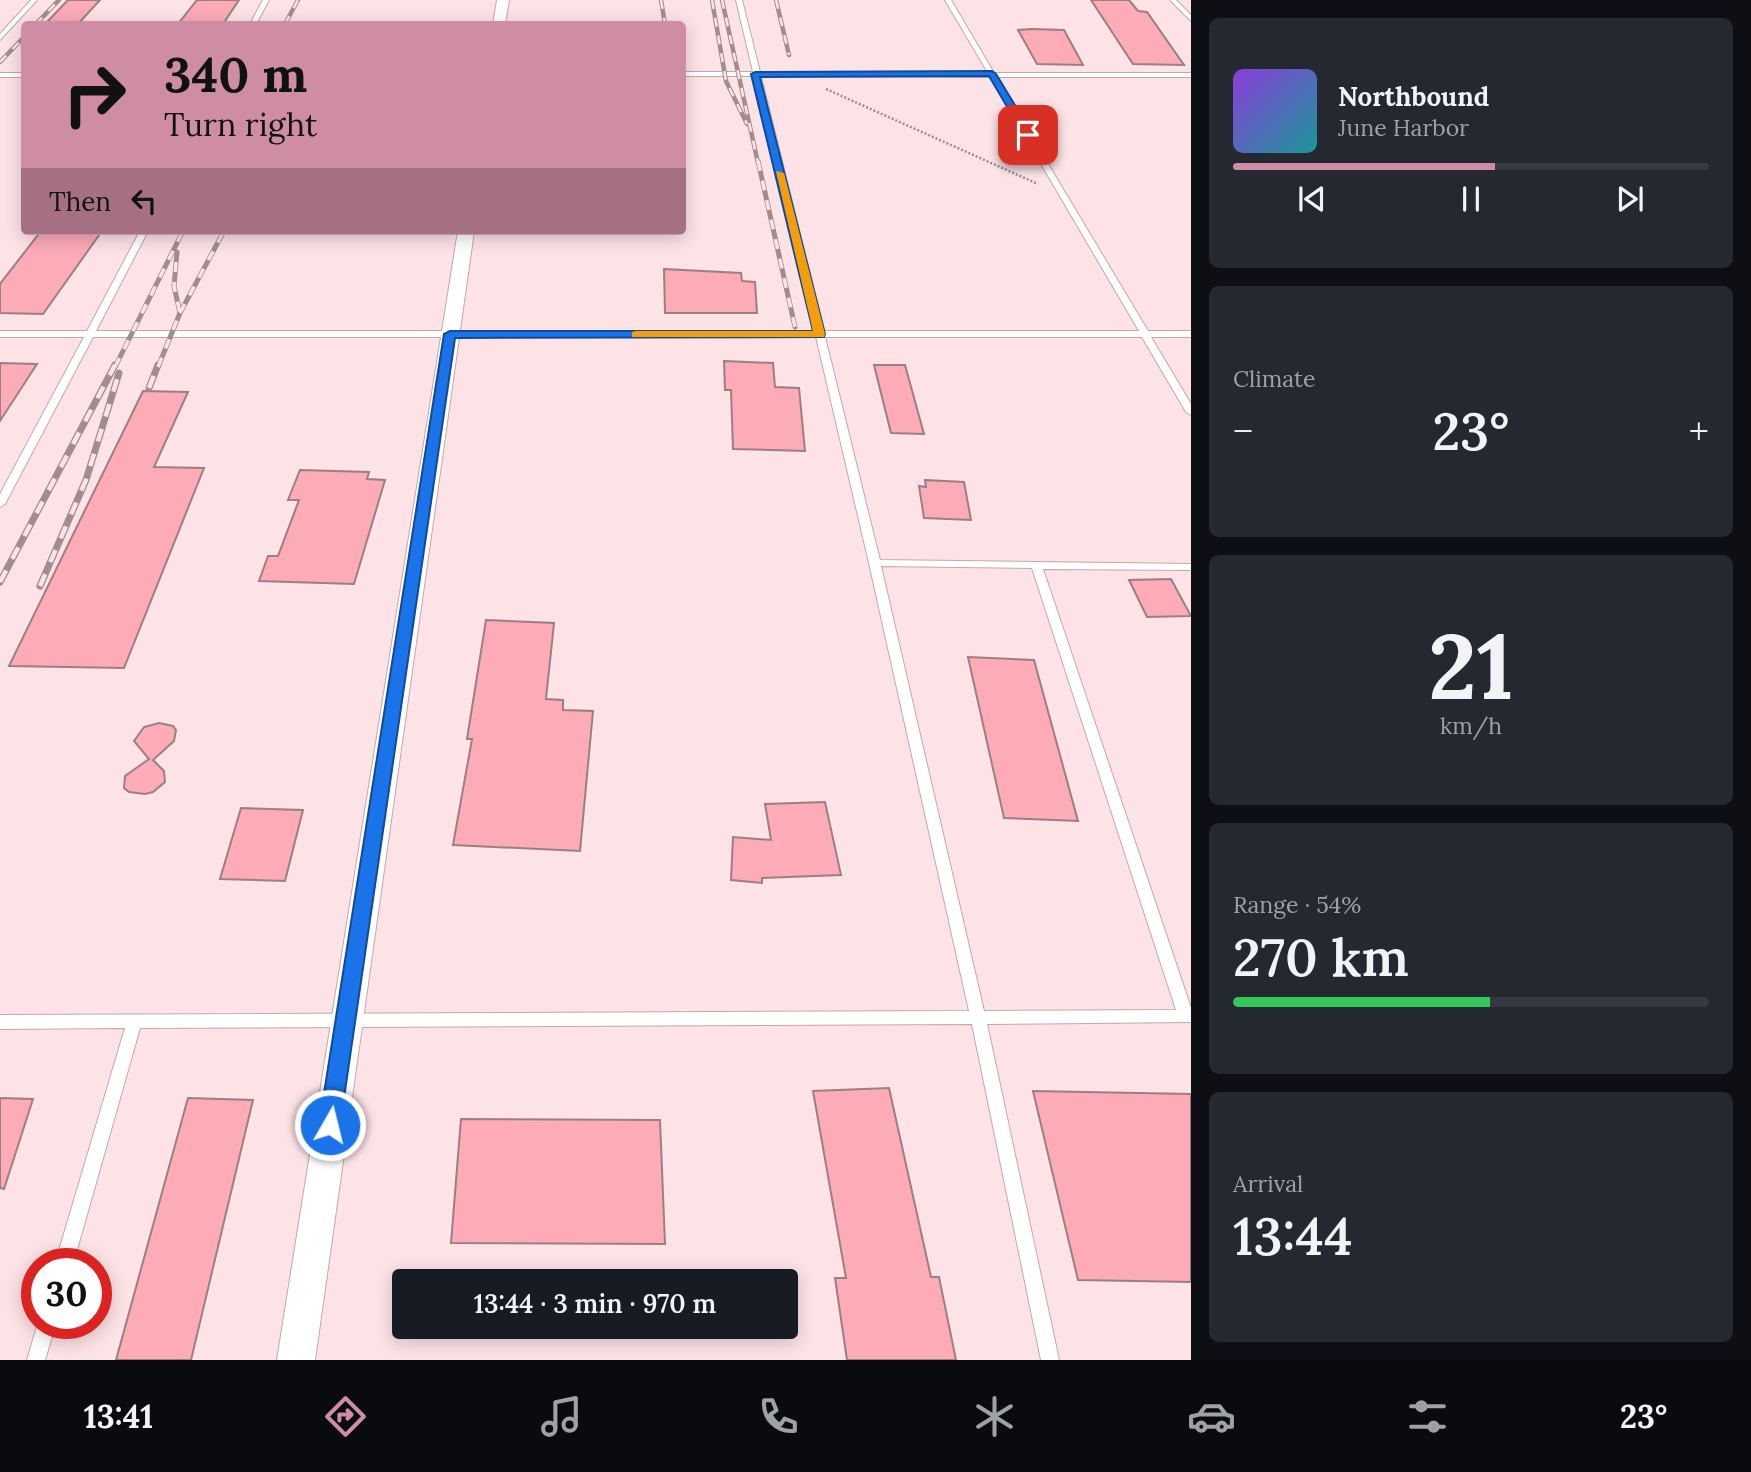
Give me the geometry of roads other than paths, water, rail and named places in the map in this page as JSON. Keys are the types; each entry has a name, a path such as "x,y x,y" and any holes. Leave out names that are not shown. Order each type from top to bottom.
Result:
{"street":[{"path":"500,21 503,0"},
{"path":"296,1360 465,235"}],"lane":[{"path":"0,38 34,0"},
{"path":"255,21 266,0"},
{"path":"739,0 875,563 978,1017 1050,1360"},
{"path":"948,0 1191,412"},
{"path":"1173,0 1191,19"},
{"path":"686,74 1191,75"},
{"path":"0,75 21,75"},
{"path":"0,504 142,235"},
{"path":"0,334 1191,334"},
{"path":"875,563 1191,567"},
{"path":"0,1022 1188,1016 1036,565"},
{"path":"69,1248 134,1022"},
{"path":"36,1360 42,1339"}],"railway":[{"path":"39,21 59,0"},
{"path":"287,21 298,0"},
{"path":"661,0 664,21"},
{"path":"712,0 726,81 747,124"},
{"path":"722,0 758,163"},
{"path":"776,0 789,55"},
{"path":"0,62 21,40"},
{"path":"758,161 795,327"},
{"path":"115,367 181,235"},
{"path":"180,313 222,235"},
{"path":"177,252 174,286 180,313"},
{"path":"158,367 180,313"},
{"path":"0,582 115,365"},
{"path":"149,388 158,365"},
{"path":"40,586 86,480 119,373"}]}
